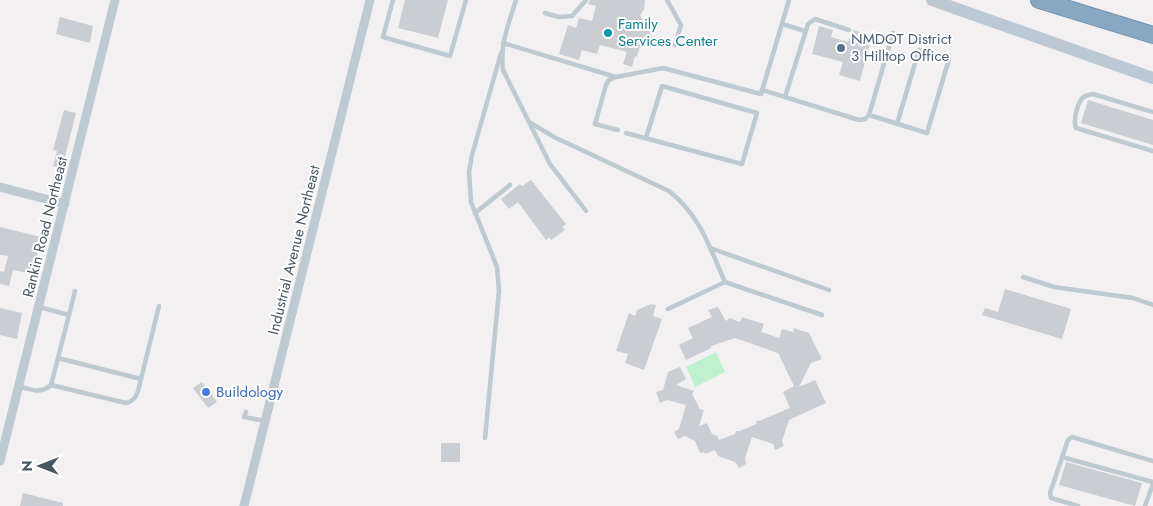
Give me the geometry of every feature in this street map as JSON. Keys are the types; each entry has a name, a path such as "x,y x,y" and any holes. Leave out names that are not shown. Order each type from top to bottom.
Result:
{"highway":[{"path":"1038,0 1153,34"}],"main road":[{"path":"932,0 1153,78"}],"street":[{"name":"Rankin Road Northeast","path":"0,461 115,0"},
{"name":"Industrial Avenue Northeast","path":"244,506 370,0"},
{"path":"0,187 65,204"}],"lane":[{"path":"393,0 383,37 450,56 466,0"},
{"path":"485,438 499,291 497,267 471,202 469,172 472,155 516,0"},
{"path":"545,13 559,17 572,16 586,0"},
{"path":"667,0 681,26 675,45"},
{"path":"618,130 595,124 606,85 609,80 616,77 663,68 761,94 789,0"},
{"path":"785,97 808,24 815,19 849,30"},
{"path":"782,24 805,31"},
{"path":"762,90 859,120 865,119 869,115 893,33"},
{"path":"503,43 616,77"},
{"path":"869,115 897,124 927,133 949,59 918,50 897,124"},
{"path":"501,53 503,70 550,164 586,211"},
{"path":"626,133 742,164 757,113 662,86 646,138"},
{"path":"1153,112 1093,94 1085,96 1080,101 1074,124 1076,128 1153,151"},
{"path":"528,122 554,137 669,191 696,218 725,282"},
{"path":"475,213 510,185"},
{"path":"710,248 828,290"},
{"path":"1023,277 1054,287 1132,298 1153,305"},
{"path":"668,309 725,282 822,315"},
{"path":"19,386 39,391 46,389 51,384 75,290"},
{"path":"51,384 126,403 136,398 158,306"},
{"path":"39,307 69,315"},
{"path":"58,358 141,379"},
{"path":"246,412 244,417 265,421"},
{"path":"1078,506 1051,498 1050,493 1068,440 1072,437 1153,461"},
{"path":"1062,457 1153,483 1146,506"}],"green space":[{"path":"716,352 725,372 695,387 686,367"}],"building":[{"path":"405,0 448,0 438,38 398,28"},
{"name":"Family Services Center","path":"590,0 645,0 644,10 640,15 655,42 642,39 632,67 623,64 627,52 600,45 597,54 582,50 579,60 559,54 568,25 576,28 579,18 592,21 596,6 588,4"},
{"path":"60,17 93,26 90,43 56,34"},
{"name":"NMDOT District 3 Hilltop Office","path":"819,26 833,30 831,37 848,42 853,30 872,36 860,81 839,75 843,62 812,54"},
{"path":"1088,100 1153,120 1153,145 1081,123"},
{"path":"64,110 76,113 62,169 53,166 57,151 53,150"},
{"path":"531,180 566,224 562,227 565,230 551,240 549,237 546,240 518,202 509,209 501,199 520,184 522,186"},
{"path":"0,227 41,237 33,274 13,270 9,286 0,284 0,271 4,272 8,256 0,255"},
{"path":"1005,289 1071,309 1062,339 982,315 985,308 998,312"},
{"path":"651,304 656,305 653,316 662,319 644,370 625,363 628,354 616,351 629,313 635,316 637,310"},
{"path":"718,307 726,321 730,318 740,322 742,317 764,324 761,332 779,338 782,329 793,332 794,328 809,333 822,359 811,363 799,387 815,380 826,403 789,420 782,441 784,446 775,450 773,444 752,437 745,458 746,464 739,468 735,462 718,456 715,450 705,454 704,452 700,453 695,441 685,436 678,439 674,432 679,429 686,405 667,400 660,403 656,392 663,390 668,372 680,367 686,379 676,385 694,391 692,394 700,409 704,410 699,426 707,423 712,434 717,436 719,440 735,434 736,431 756,424 757,420 759,421 790,408 783,392 794,386 778,353 735,338 711,346 711,348 686,360 679,345 693,338 688,328 712,317 708,310"},
{"path":"0,308 22,313 17,339 0,335"},
{"path":"202,382 217,402 208,408 193,388"},
{"path":"441,443 460,443 460,462 441,462"},
{"path":"1066,462 1142,483 1135,506 1059,485"},
{"path":"23,493 63,503 63,506 20,506"}],"place":[{"name":"Family Services Center","path":"608,33"},
{"name":"NMDOT District 3 Hilltop Office","path":"841,48"},
{"name":"Buildology","path":"206,392"}]}
